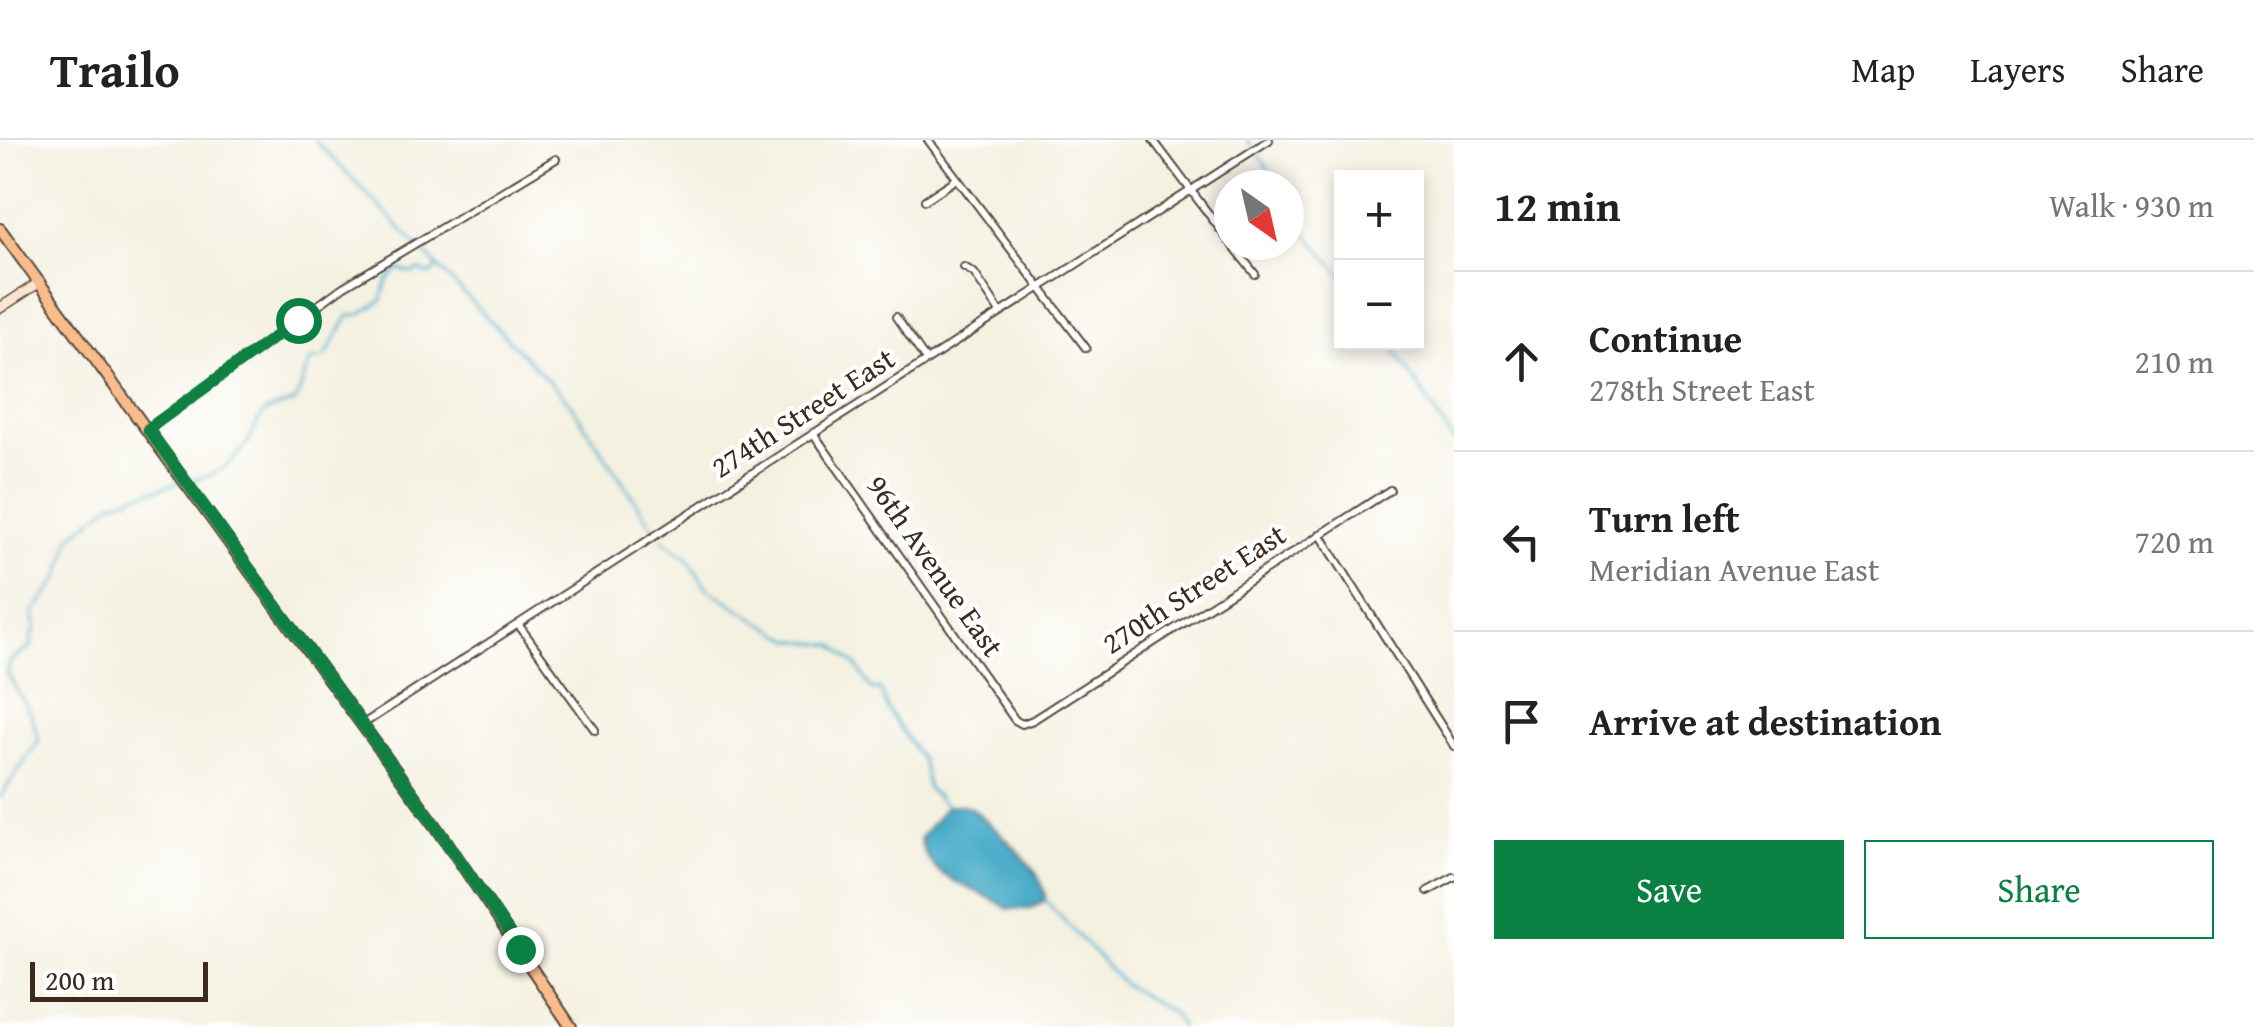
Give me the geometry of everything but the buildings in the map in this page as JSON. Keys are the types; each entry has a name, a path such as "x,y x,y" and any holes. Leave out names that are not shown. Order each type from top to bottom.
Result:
{"main road":[{"path":"0,229 465,868 571,1027"}],"street":[{"path":"928,140 1086,348"},
{"path":"1153,140 1214,221"},
{"name":"274th Street East","path":"362,725 1270,140"},
{"path":"148,429 343,287 556,159"},
{"path":"925,200 957,179"},
{"path":"1244,260 1255,274"},
{"path":"964,267 974,273 1000,312"},
{"path":"0,308 40,282"},
{"path":"896,316 926,360"},
{"name":"96th Avenue East","path":"812,433 1015,720 1022,724"},
{"name":"270th Street East","path":"1022,724 1390,490"},
{"path":"1320,534 1454,746"},
{"path":"518,624 595,730"},
{"path":"1428,892 1454,876"}],"water":[{"path":"946,806 972,808 1017,850 1037,876 1045,900 1031,908 1008,909 956,882 933,865 920,838"}],"waterway":[{"path":"315,140 570,403 655,530"},
{"path":"1248,140 1251,145"},
{"path":"1259,156 1269,170"},
{"path":"1304,229 1334,266"},
{"path":"324,358 349,316 361,314 382,300 387,280 399,269 412,273 420,270 428,275 436,267"},
{"path":"1395,350 1454,442"},
{"path":"192,479 225,467 244,447 262,416 295,402 311,360 320,359"},
{"path":"0,797 39,740 31,715 7,673 11,660 32,646 31,637 36,629 33,613 60,577 71,537 113,502 178,483"},
{"path":"662,540 687,557 706,587 792,640 834,645 857,666 872,690 880,689 887,709 922,761 928,789 945,805"},
{"path":"1045,900 1124,985 1173,1013 1181,1027"}],"route":[{"path":"298,320 148,429 436,826 520,949"}]}
